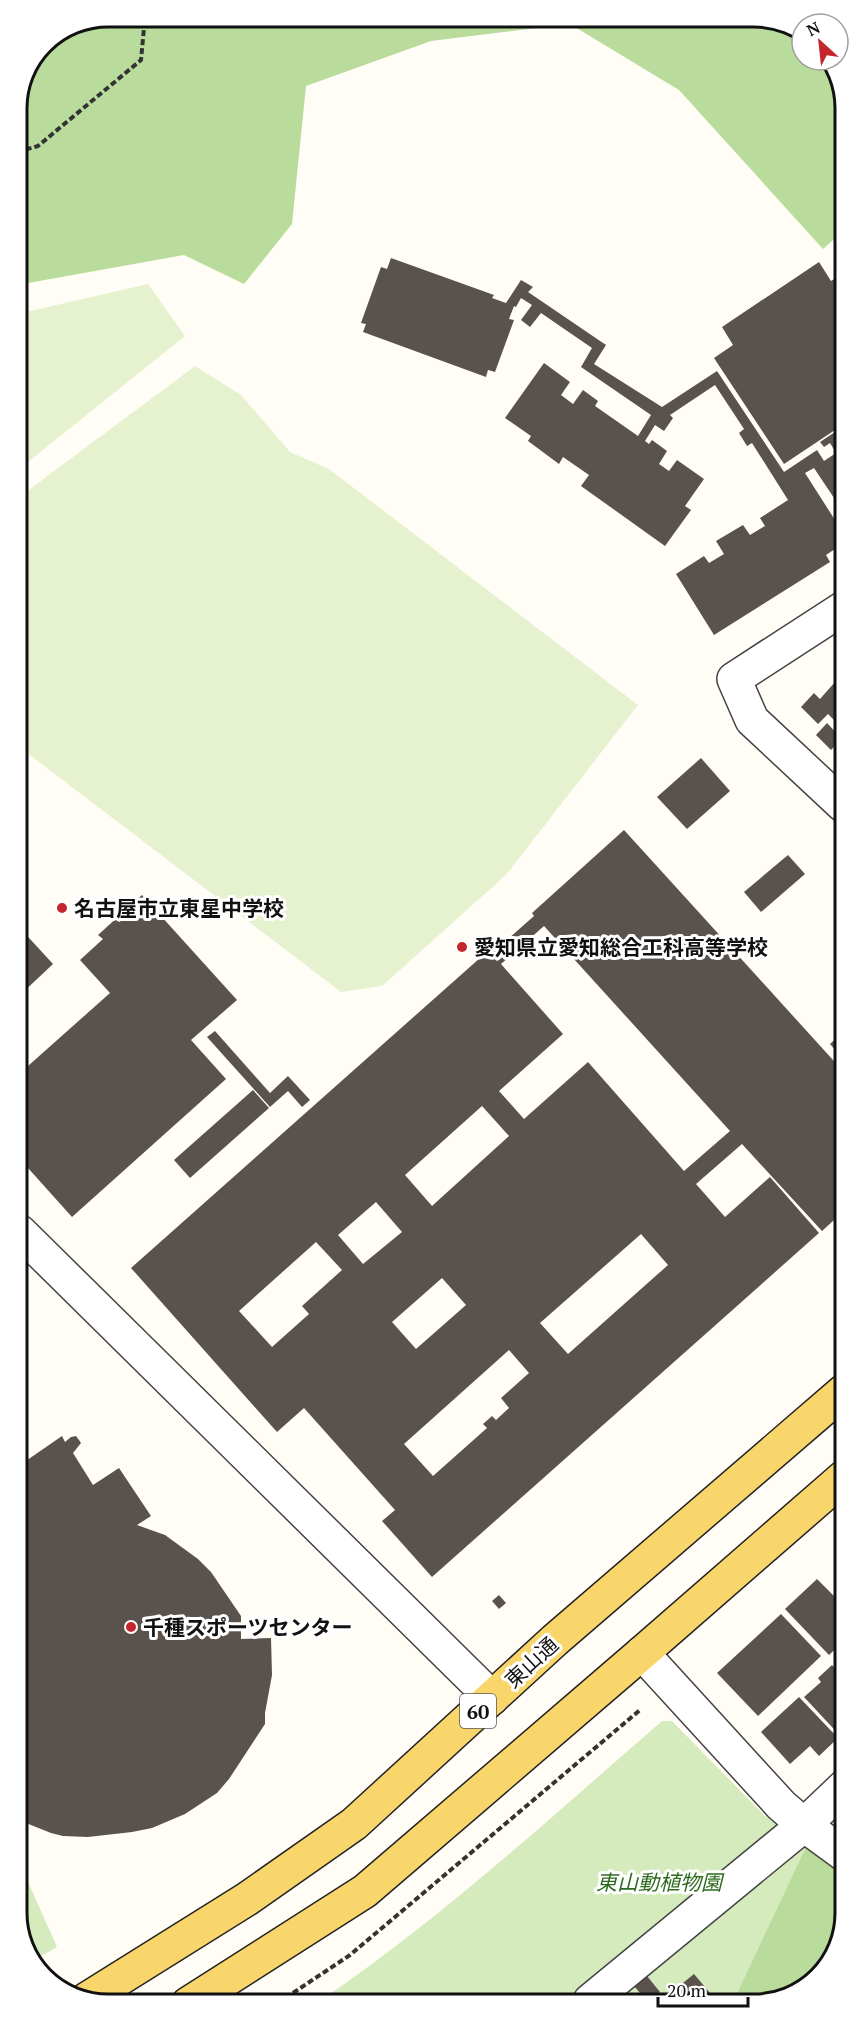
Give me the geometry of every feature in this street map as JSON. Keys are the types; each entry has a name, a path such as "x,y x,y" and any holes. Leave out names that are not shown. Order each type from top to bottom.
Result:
{"main road":[{"name":"東山通","path":"97,1993 248,1899 354,1824 555,1640 835,1399"},
{"path":"204,1994 365,1891 835,1485"}],"street":[{"path":"835,614 734,679 752,720 835,798"},
{"path":"27,1239 492,1698"},
{"path":"642,1653 782,1805 835,1848"},
{"path":"599,1994 804,1825 835,1796"}],"path":[{"path":"27,149 38,146 141,60 144,27"},
{"path":"292,1994 350,1955 640,1710"}],"green space":[{"path":"108,27 545,27 431,41 306,86 292,224 244,284 184,255 27,283 27,103 33,77 51,51 77,33"},
{"path":"575,27 759,27 790,36 790,72 827,72 833,92 835,238 823,249 679,90"},
{"path":"148,284 185,336 27,463 27,312"},
{"path":"195,366 241,395 290,452 329,469 638,705 506,875 382,986 341,992 27,753 27,491"},
{"name":"東山動植物園","path":"662,1721 672,1721 765,1816 835,1865 835,1913 831,1939 824,1954 803,1977 780,1990 765,1993 330,1994 407,1938 536,1831"},
{"path":"807,1845 835,1865 835,1913 831,1939 824,1954 803,1977 780,1990 737,1994"},
{"path":"27,1880 57,1947 40,1957 35,1949 27,1913"}],"building":[{"path":"391,258 494,295 492,298 506,303 521,280 533,287 528,292 606,345 594,364 662,407 717,371 784,472 817,450 824,461 835,454 835,500 814,468 805,473 835,520 835,549 826,555 830,562 714,635 676,574 704,556 709,563 724,554 716,541 743,525 750,535 765,526 760,518 788,500 752,443 747,446 739,433 744,429 715,385 670,415 673,418 664,431 655,425 645,441 649,444 652,440 667,451 659,464 669,471 677,460 704,479 685,506 691,510 665,546 581,486 589,475 563,457 559,464 528,441 531,436 505,418 544,363 570,382 561,395 573,404 583,390 598,401 595,406 638,436 651,415 581,367 592,348 541,313 530,327 521,320 532,305 521,298 516,307 514,306 509,319 514,320 495,372 488,370 486,377 363,332 366,324 361,323 381,267 387,269"},
{"path":"819,262 831,281 835,279 835,430 784,464 714,358 733,345 722,327"},
{"path":"835,432 835,451 830,443 824,447 820,442"},
{"path":"835,682 835,721 828,714 818,724 801,707 814,693 820,699"},
{"path":"827,723 835,732 835,746 831,750 816,735"},
{"path":"701,758 730,791 687,829 657,797"},
{"path":"624,830 835,1062 835,1219 822,1231 742,1144 696,1184 725,1217 770,1177 819,1233 432,1577 382,1521 395,1510 304,1408 277,1432 131,1268 489,950 492,953 534,916 532,913","holes":["544,926 730,1131 684,1171 588,1062 524,1119 499,1091 563,1034 501,964","482,1106 509,1136 432,1206 405,1175","376,1202 402,1232 363,1264 338,1235","641,1234 668,1265 568,1354 540,1323","316,1242 342,1270 302,1306 309,1314 272,1347 239,1311","442,1278 466,1305 416,1349 392,1322","509,1350 529,1373 501,1398 509,1408 496,1420 492,1416 483,1424 487,1428 433,1476 404,1444"]},
{"path":"788,855 805,874 761,912 744,892"},
{"path":"142,895 237,1000 191,1040 226,1079 72,1217 27,1167 27,1067 110,993 80,960 103,939 98,935"},
{"path":"27,936 53,964 27,988"},
{"path":"215,1031 270,1093 288,1076 310,1100 302,1107 288,1091 270,1107 207,1037"},
{"path":"835,1039 835,1050 830,1044"},
{"path":"253,1090 269,1108 190,1178 174,1160"},
{"name":"千種スポーツセンター","path":"62,1436 65,1442 76,1436 81,1443 73,1453 93,1485 119,1468 151,1516 137,1525 165,1535 198,1559 211,1572 241,1616 241,1639 271,1638 272,1675 265,1724 229,1779 217,1793 185,1814 152,1828 88,1837 63,1836 27,1823 27,1460"},
{"path":"817,1579 835,1597 835,1649 829,1655 785,1609"},
{"path":"499,1595 506,1603 499,1609 492,1601"},
{"path":"781,1614 821,1656 758,1716 717,1673"},
{"path":"832,1665 835,1668 835,1730 804,1697 821,1682 818,1678"},
{"path":"799,1697 835,1735 835,1741 819,1756 810,1746 790,1764 761,1732"},
{"path":"694,1974 711,1994 669,1994"},
{"path":"647,1976 660,1992 641,1994 634,1986"}],"place":[{"name":"名古屋市立東星中学校","path":"62,908"},
{"name":"愛知県立愛知総合工科高等学校","path":"462,947"},
{"name":"千種スポーツセンター","path":"131,1627"}]}
